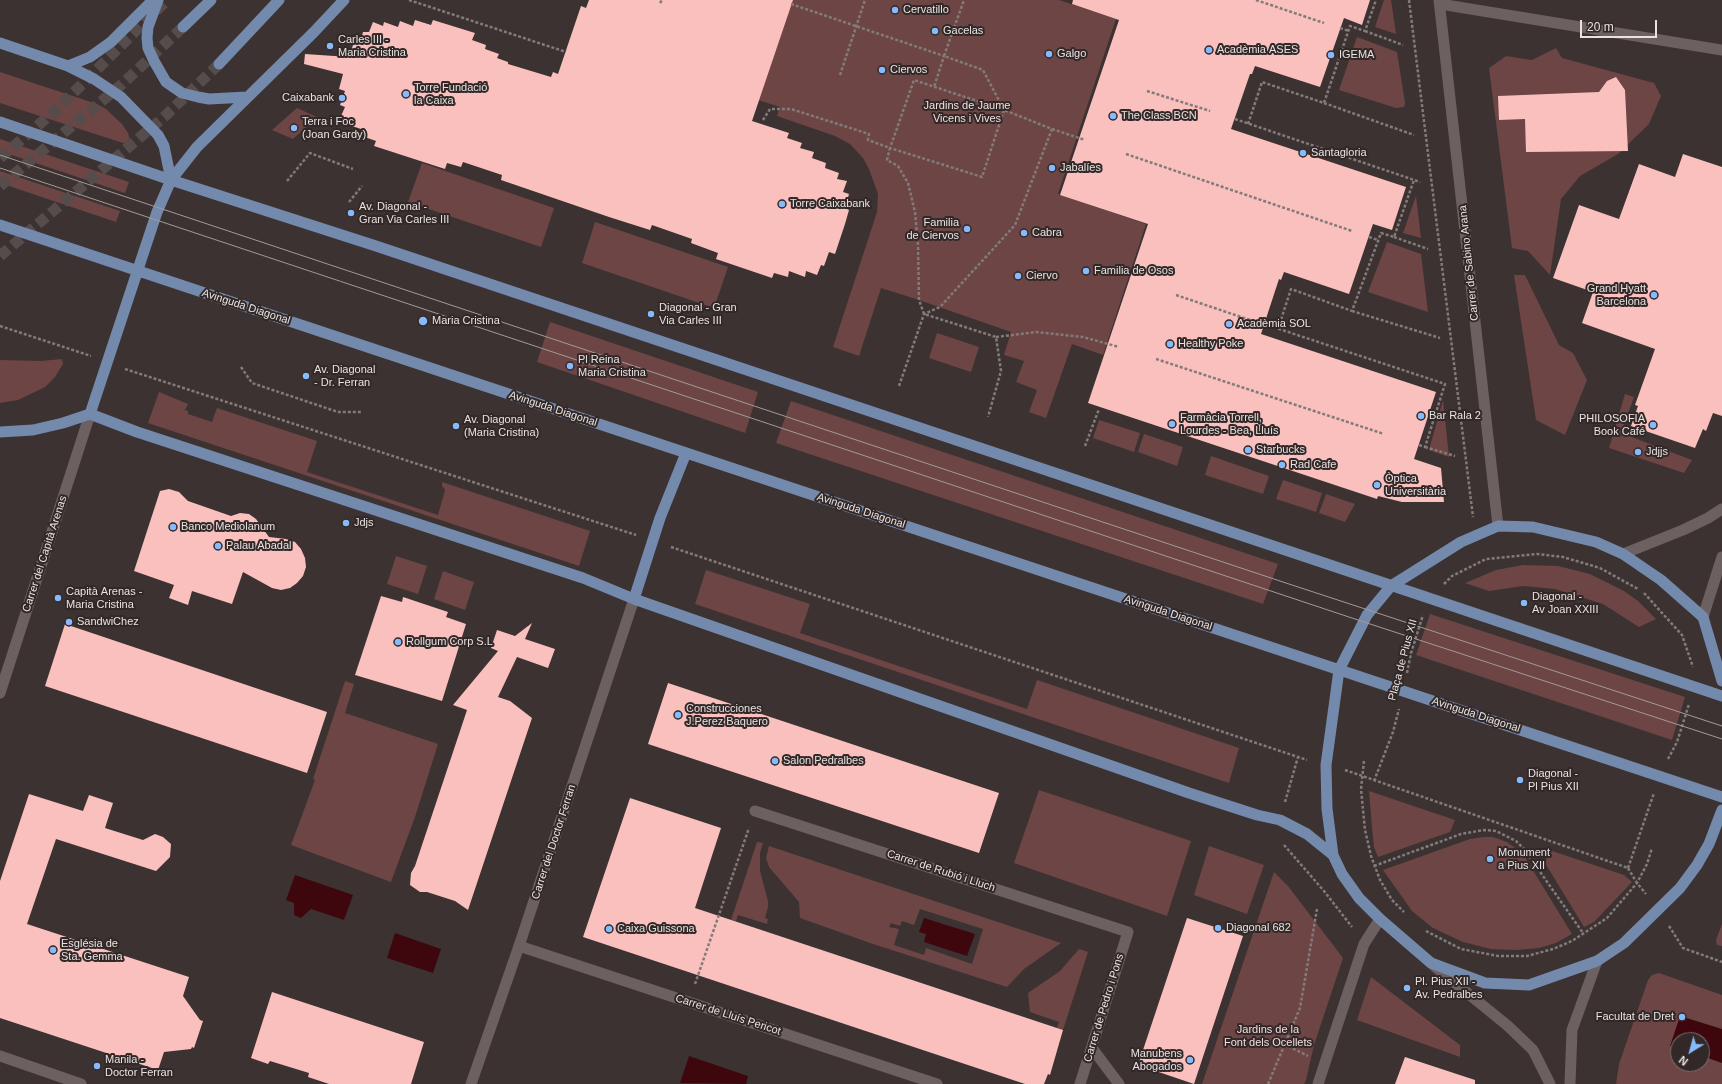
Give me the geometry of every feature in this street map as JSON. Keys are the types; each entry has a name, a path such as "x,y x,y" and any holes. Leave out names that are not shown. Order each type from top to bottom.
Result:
{"main road":[{"path":"68,66 90,57 110,42 153,0"},
{"path":"158,0 148,27 147,38 148,48 166,82 182,93 204,98 247,97"},
{"path":"183,27 211,0"},
{"path":"219,64 279,0"},
{"path":"90,414 157,212 171,180 197,147 314,32 344,0"},
{"path":"0,43 68,66 94,79 121,97 158,135 164,146 171,180"},
{"path":"0,122 171,180 383,248 1722,696"},
{"name":"Avinguda Diagonal","path":"0,225 1722,797"},
{"path":"0,432 33,430 63,423 90,414 137,432 583,578 634,599 1189,793 1256,815 1280,820 1307,834 1333,855"},
{"path":"634,599 660,518 686,453"},
{"path":"1722,680 1703,617 1661,580 1623,554 1596,542 1572,535 1533,527 1498,526 1462,542 1391,586 1367,615 1339,670 1326,765 1328,809 1333,855 1342,874 1359,898 1380,919 1431,963 1484,983 1529,985 1596,961 1624,943 1680,888 1697,865 1709,844 1722,810"}],"street":[{"path":"1439,2 1722,50"},
{"name":"Carrer de Sabino Arana","path":"1439,2 1498,526"},
{"name":"Carrer del Capità Arenas","path":"0,693 90,414"},
{"path":"1623,554 1683,530 1708,518 1722,508"},
{"path":"1703,617 1722,557"},
{"name":"Carrer del Doctor Ferran","path":"470,1084 519,946 634,599"},
{"name":"Carrer de Rubió i Lluch","path":"755,811 1128,932"},
{"path":"1318,1084 1364,944 1380,919"},
{"name":"Carrer de Pedro i Pons","path":"1080,1084 1128,932"},
{"name":"Carrer de Lluís Pericot","path":"519,946 937,1084"},
{"path":"1570,1084 1572,1030 1596,961"},
{"path":"1431,963 1508,1026 1533,1050 1550,1084"},
{"path":"1092,1048 1119,1084"},
{"path":"0,1056 81,1084"}],"path":[{"path":"409,0 566,52"},
{"path":"840,75 865,0"},
{"path":"934,87 964,0"},
{"path":"1256,0 1324,23"},
{"path":"1365,31 1376,0"},
{"path":"1409,0 1466,457 1470,508"},
{"path":"763,120 770,109 791,109 869,134 868,140 890,148 982,176 1004,110 983,70 791,4"},
{"path":"1324,103 1350,26 1402,44"},
{"path":"1340,28 1349,31"},
{"path":"899,386 924,314 919,300 918,245 915,212 908,183 898,166 887,160 914,80 1004,110 1085,140"},
{"path":"1248,124 1262,82 1414,135"},
{"path":"1147,91 1210,111"},
{"path":"1234,119 1420,182"},
{"path":"924,314 940,307 1015,225 1052,129"},
{"path":"287,181 310,153 353,169"},
{"path":"1126,154 1352,231"},
{"path":"1394,237 1414,180"},
{"path":"349,202 362,186"},
{"path":"1352,311 1380,232 1428,249"},
{"path":"1369,237 1378,240"},
{"path":"1278,329 1291,290 1352,311 1440,338"},
{"path":"1176,295 1250,320"},
{"path":"924,314 996,337 1036,332 1083,337 1119,347"},
{"path":"1264,324 1445,384 1425,447"},
{"path":"0,326 74,350"},
{"path":"988,417 1001,371 996,337"},
{"path":"1156,358 1384,434"},
{"path":"241,367 252,383 338,412 361,412"},
{"path":"131,371 631,533"},
{"path":"1085,446 1099,409"},
{"path":"1419,445 1454,456"},
{"path":"668,546 1298,757 1286,801"},
{"name":"Plaça de Pius XII","path":"1374,781 1393,732 1411,653 1424,611 1452,576 1486,559 1537,554 1563,557 1600,568 1645,594 1682,635 1693,667 1690,686 1690,700 1677,742 1660,776 1628,868"},
{"path":"1364,761 1361,789 1365,830 1374,866 1380,880 1392,900 1407,915"},
{"path":"1354,773 1363,778 1628,868 1637,883 1642,888"},
{"path":"695,984 755,811"},
{"path":"1374,866 1461,834 1484,830 1496,831 1516,841 1524,849 1583,933"},
{"path":"1286,847 1364,944"},
{"path":"1425,931 1461,949 1498,956 1527,956 1553,949 1572,941 1607,918 1637,883 1647,864 1652,848"},
{"path":"1268,1084 1300,1008 1317,909"},
{"path":"1683,948 1722,962"},
{"path":"1284,1044 1311,1058 1326,1062"}],"green space":[{"name":"Jardins de Jaume Vicens i Vives","path":"791,0 1059,0 1116,19 1058,194 1146,224 1103,355 1072,344 1046,418 1029,412 1037,390 1016,382 1024,361 1004,355 1011,332 919,300 881,288 859,356 833,347 877,212 878,194 869,169 863,158 850,144 835,136 777,116 780,107 758,100"},
{"path":"1384,0 1391,0 1396,34 1375,27"},
{"path":"1357,37 1397,52 1405,103 1404,107 1396,108 1339,90"},
{"path":"1556,48 1562,58 1654,83 1661,96 1649,124 1618,154 1580,176 1561,199 1550,275 1528,251 1512,248 1489,68 1506,56 1532,60"},
{"path":"0,72 97,104 106,109 122,124 128,133 132,146 0,103"},
{"path":"297,108 317,117 293,139 272,130"},
{"path":"0,139 129,182 125,193 0,151"},
{"path":"422,163 554,208 541,247 408,202"},
{"path":"0,171 120,211 116,222 0,183"},
{"path":"1416,196 1421,238 1403,233"},
{"path":"595,222 728,267 714,308 582,263"},
{"path":"1387,242 1421,254 1428,312 1368,292"},
{"path":"1514,275 1525,275 1559,345 1573,353 1587,380 1565,435 1536,420"},
{"path":"550,322 758,392 745,433 537,362"},
{"path":"937,333 979,347 971,372 929,358"},
{"path":"62,359 63,364 55,377 45,387 18,400 0,403 0,360 41,361"},
{"path":"159,392 188,404 185,410 188,411 188,414 212,422 217,408 317,441 307,472 438,515 445,490 442,486 442,482 590,531 579,566 148,423"},
{"path":"1625,394 1634,397 1621,433 1692,460 1684,473 1609,448"},
{"path":"1443,400 1449,457 1429,450"},
{"path":"791,401 1278,564 1263,604 776,443"},
{"path":"1099,420 1140,433 1134,452 1093,438"},
{"path":"1144,434 1183,447 1177,466 1138,452"},
{"path":"1211,456 1269,476 1263,494 1205,475"},
{"path":"1283,480 1322,493 1316,512 1276,499"},
{"path":"1326,494 1355,504 1345,522 1319,513"},
{"path":"396,556 427,566 418,594 387,584"},
{"path":"1523,565 1558,566 1590,574 1624,591 1638,601 1656,619 1639,627 1603,604 1555,589 1523,586 1489,591 1465,583 1496,570"},
{"path":"706,570 810,604 800,633 1027,709 1037,680 1239,748 1229,783 695,604"},
{"path":"443,571 474,582 465,610 434,599"},
{"path":"1430,614 1685,697 1672,740 1416,655"},
{"path":"345,681 354,684 345,713 438,744 415,817 391,882 291,845 315,780 313,779"},
{"path":"1039,790 1191,841 1167,916 1014,863"},
{"path":"1369,791 1455,820 1450,832 1378,857 1374,847"},
{"path":"1493,837 1507,842 1523,854 1572,934 1556,943 1539,948 1516,950 1491,949 1463,942 1433,928 1412,911 1383,870 1470,839"},
{"path":"757,842 763,843 760,853 760,871 768,901 765,918 768,919 767,924 738,915 736,921 731,920"},
{"path":"769,846 1061,943 1024,969 1007,987 873,944 800,918 799,902 769,867 766,858","holes":["920,909 983,929 972,964 926,948 924,955 894,945 899,929 889,927 891,923 900,926 902,921 914,925"]},
{"path":"1209,846 1264,865 1247,914 1194,895"},
{"path":"1549,850 1624,875 1632,882 1594,922 1584,927 1545,863"},
{"name":"Jardins de la Font dels Ocellets","path":"1274,872 1288,886 1343,958 1314,1045 1306,1080 1304,1084 1202,1084"},
{"path":"1722,924 1722,946 1717,945 1716,940"},
{"path":"1079,949 1088,952 1063,1030 1057,1028 1059,1022 1030,1012 1028,993 1060,971"},
{"name":"Facultat de Dret","path":"1659,973 1722,995 1722,1084 1616,1084 1619,1064 1648,980 1652,975"},
{"path":"1371,977 1460,1045 1460,1057 1357,1020"}],"shaded area":[{"path":"295,875 353,895 344,920 311,909 301,918 294,915 294,903 286,900"},
{"path":"924,918 975,934 967,956 924,942 926,934 919,932"},
{"path":"395,933 441,949 433,973 387,958"},
{"path":"1680,1016 1722,1029 1722,1063 1710,1059 1710,1032 1675,1032"},
{"path":"689,1056 748,1076 746,1084 680,1083"}],"building":[{"path":"589,0 793,0 752,121 789,133 787,138 802,143 800,148 814,152 812,158 826,163 825,168 839,173 837,179 847,181 843,192 849,194 845,208 849,210 845,224 835,254 829,252 824,266 821,265 817,275 806,271 805,277 789,271 788,277 774,273 772,278 716,259 718,253 691,243 692,239 652,225 650,230 609,217 501,180 502,175 463,162 461,167 447,163 445,169 374,146 376,141 362,136 364,130 349,125 351,120 341,116 345,107 340,105 345,91 339,89 343,74 304,64 305,54 349,57 354,42 360,43 363,32 369,32 373,22 383,26 384,22 398,27 400,21 413,26 415,20 431,25 433,20 475,33 472,40 486,45 485,49 499,54 497,58 508,62 508,64 551,77 553,72 558,74 581,6 586,8"},
{"path":"1073,0 1370,0 1362,25 1344,18 1320,87 1255,66 1252,74 1250,74 1231,129 1406,187 1392,230 1373,224 1349,294 1284,272 1281,280 1279,279 1261,334 1436,392 1414,459 1441,468 1444,502 1402,502 1378,496 1377,499 1088,403 1148,224 1060,195 1119,20 1072,4"},
{"path":"1616,77 1625,90 1628,151 1526,152 1525,119 1499,120 1498,96 1599,92 1607,81"},
{"name":"Grand Hyatt Barcelona","path":"1683,154 1722,167 1722,416 1713,413 1706,431 1703,429 1695,448 1631,426 1638,406 1635,405 1655,349 1582,323 1593,292 1553,278 1579,205 1619,219 1639,164 1675,177"},
{"name":"Palau Abadal","path":"169,489 179,492 188,501 231,516 240,513 249,514 256,519 269,537 286,539 295,542 301,549 305,558 306,567 303,576 290,588 281,590 272,588 243,572 232,604 192,591 188,605 169,598 174,585 134,571 160,491"},
{"path":"381,596 402,602 403,597 448,612 446,617 466,624 442,701 355,675"},
{"path":"532,623 525,639 555,649 548,668 517,657 498,697 510,701 532,718 468,910 455,901 427,892 420,892 410,885 411,873 415,866 467,710 453,705 498,651 491,648 497,630 515,636"},
{"path":"65,624 327,712 307,773 45,686"},
{"path":"668,683 999,793 979,853 648,744"},
{"name":"Església de Sta. Gemma","path":"29,794 83,811 89,795 113,803 105,828 143,840 155,834 163,837 171,844 170,857 156,871 56,839 27,924 189,977 183,996 200,1020 203,1021 194,1048 192,1047 191,1049 164,1052 158,1070 0,1018 0,881"},
{"path":"630,798 721,828 695,908 1063,1030 1050,1075 1048,1074 1044,1084 1025,1084 583,937"},
{"path":"1187,918 1243,936 1194,1084 1138,1065"},
{"path":"272,992 424,1042 411,1084 329,1084 308,1077 309,1073 270,1061 268,1064 251,1058"},
{"path":"1405,1057 1475,1080 1475,1084 1395,1084"}],"tunnel":[{"path":"0,158 57,109 167,0"},
{"path":"0,186 121,85 183,27"},
{"path":"0,256 164,117 219,64"}],"tram line":[{"path":"0,155 1289,584 1722,726"},
{"path":"0,168 1364,622 1722,739"}],"place":[{"name":"Cervatillo","path":"895,10"},
{"name":"Gacelas","path":"935,31"},
{"name":"Carles III - Maria Cristina","path":"330,46"},
{"name":"Acadèmia ASES","path":"1209,50"},
{"name":"Galgo","path":"1049,54"},
{"name":"IGEMA","path":"1331,55"},
{"name":"Ciervos","path":"882,70"},
{"name":"Torre Fundació la Caixa","path":"406,94"},
{"name":"Caixabank","path":"342,98"},
{"name":"The Class BCN","path":"1113,116"},
{"name":"Terra i Foc (Joan Gardy)","path":"294,128"},
{"name":"Santagloria","path":"1303,153"},
{"name":"Jabalíes","path":"1052,168"},
{"name":"Torre Caixabank","path":"782,204"},
{"name":"Av. Diagonal - Gran Via Carles III","path":"351,213"},
{"name":"Familia de Ciervos","path":"967,229"},
{"name":"Cabra","path":"1024,233"},
{"name":"Familia de Osos","path":"1086,271"},
{"name":"Ciervo","path":"1018,276"},
{"name":"Grand Hyatt Barcelona","path":"1654,295"},
{"name":"Diagonal - Gran Via Carles III","path":"651,314"},
{"name":"Maria Cristina","path":"423,321"},
{"name":"Acadèmia SOL","path":"1229,324"},
{"name":"Healthy Poke","path":"1170,344"},
{"name":"Pl Reina Maria Cristina","path":"570,366"},
{"name":"Av. Diagonal - Dr. Ferran","path":"306,376"},
{"name":"Bar Rala 2","path":"1421,416"},
{"name":"Farmàcia Torrell, Lourdes - Bea, Lluís","path":"1172,424"},
{"name":"PHILOSOFIA Book Café","path":"1653,425"},
{"name":"Av. Diagonal (Maria Cristina)","path":"456,426"},
{"name":"Starbucks","path":"1248,450"},
{"name":"Jdjjs","path":"1638,452"},
{"name":"Rad Cafe","path":"1282,465"},
{"name":"Òptica Universitària","path":"1377,485"},
{"name":"Jdjs","path":"346,523"},
{"name":"Banco Mediolanum","path":"173,527"},
{"name":"Palau Abadal","path":"218,546"},
{"name":"Capità Arenas - Maria Cristina","path":"58,598"},
{"name":"Diagonal - Av Joan XXIII","path":"1524,603"},
{"name":"SandwiChez","path":"69,622"},
{"name":"Rollgum Corp S.L","path":"398,642"},
{"name":"Construcciones J.Perez Baquero","path":"678,715"},
{"name":"Salon Pedralbes","path":"775,761"},
{"name":"Diagonal - Pl Pius XII","path":"1520,780"},
{"name":"Monument a Pius XII","path":"1490,859"},
{"name":"Diagonal 682","path":"1218,928"},
{"name":"Caixa Guissona","path":"609,929"},
{"name":"Església de Sta. Gemma","path":"53,950"},
{"name":"Pl. Pius XII - Av. Pedralbes","path":"1407,988"},
{"name":"Facultat de Dret","path":"1682,1017"},
{"name":"Manubens Abogados","path":"1190,1060"},
{"name":"Manila - Doctor Ferran","path":"97,1066"}]}
